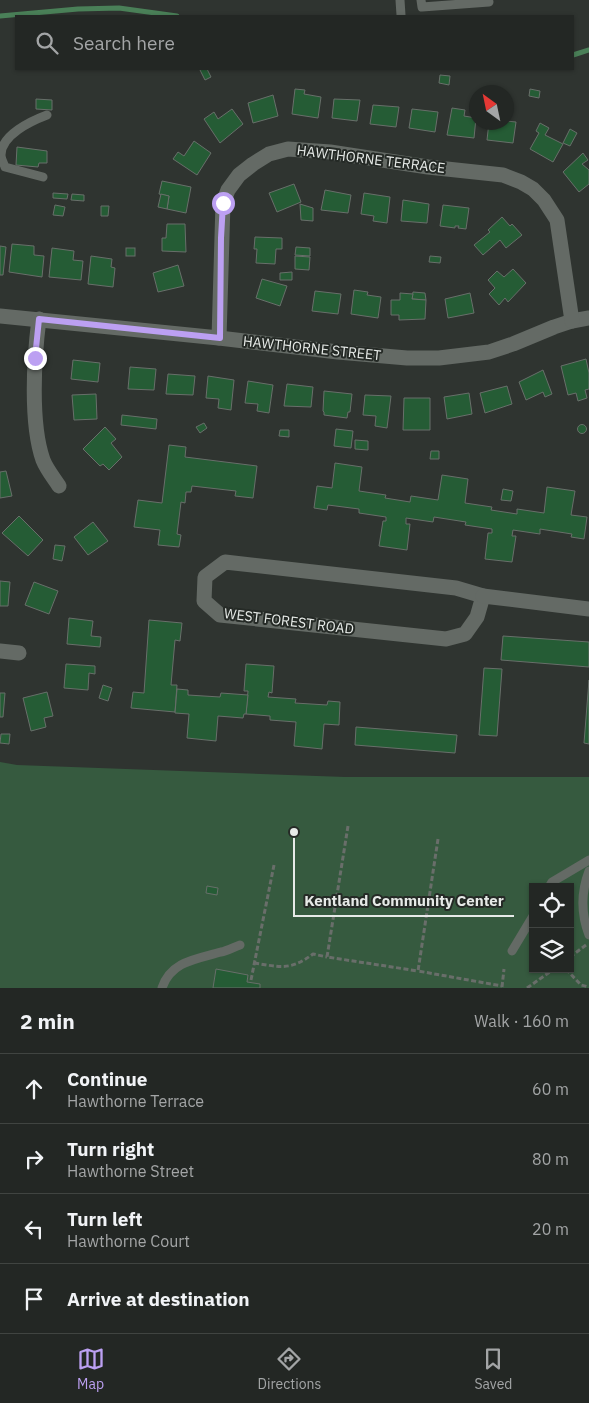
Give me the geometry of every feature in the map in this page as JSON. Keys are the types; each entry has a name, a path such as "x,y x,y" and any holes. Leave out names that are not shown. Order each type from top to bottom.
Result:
{"street":[{"name":"HAWTHORNE TERRACE","path":"220,338 223,203 228,190 239,175 270,154 288,149 330,152 428,167 503,175 533,189 544,200 556,220 572,321"},
{"name":"HAWTHORNE STREET","path":"0,316 407,358 439,358 489,352 572,321 589,318"},
{"path":"39,319 35,358 38,440 44,461 59,486"},
{"name":"WEST FOREST ROAD","path":"483,596 477,617 465,634 446,639 220,615 204,601 204,577 225,562 456,588 483,596 589,609"},
{"path":"0,651 20,653"}],"lane":[{"path":"400,0 401,15"},
{"path":"421,0 422,7 489,2"},
{"path":"43,178 5,167 1,155 6,140 28,123 47,116"},
{"path":"551,883 589,860"},
{"path":"588,940 583,906 583,886 589,871"},
{"path":"512,951 529,923"},
{"path":"162,988 164,981 173,969 189,960 223,952 240,945"}],"path":[{"path":"327,956 348,826"},
{"path":"418,971 438,839"},
{"path":"251,980 274,865"},
{"path":"574,953 588,940"},
{"path":"254,963 281,967 292,966 313,954 502,987 504,968"},
{"path":"527,988 548,973"},
{"path":"570,973 581,985 589,987"}],"green space":[{"path":"0,762 17,765 345,777 589,777 589,988 0,988"}],"building":[{"path":"200,70 208,70 211,77 205,80"},
{"path":"440,75 450,76 449,85 439,83"},
{"path":"295,89 305,90 304,94 321,97 318,118 292,114"},
{"path":"530,89 540,91 539,98 529,96"},
{"path":"273,95 278,116 253,123 248,103"},
{"path":"36,99 52,100 52,110 36,109"},
{"path":"334,99 360,100 357,121 332,118"},
{"path":"373,105 399,107 396,127 370,124"},
{"path":"452,108 465,110 464,116 469,117 469,130 475,130 474,138 447,135"},
{"path":"232,109 243,124 220,143 204,119 214,112 218,119"},
{"path":"412,109 438,112 435,132 409,128"},
{"path":"514,122 516,122 513,143 487,140 488,130 514,130"},
{"path":"540,123 549,128 545,135 563,144 553,162 530,149 539,133 536,131"},
{"path":"570,129 577,133 570,146 563,143"},
{"path":"194,141 211,153 197,175 173,159 178,152 184,156"},
{"path":"17,147 47,151 47,163 39,163 38,167 16,165"},
{"path":"583,153 588,160 582,164 589,170 589,184 579,192 563,172"},
{"path":"162,181 191,187 186,213 167,209 169,196 159,194"},
{"path":"294,184 301,202 277,212 269,193"},
{"path":"325,190 351,195 348,213 321,210"},
{"path":"53,193 68,194 67,199 53,198"},
{"path":"364,193 390,197 387,223 373,221 374,216 361,214"},
{"path":"72,194 84,195 84,201 71,200"},
{"path":"161,194 169,196 167,209 158,207"},
{"path":"403,200 429,204 427,223 401,221"},
{"path":"300,204 313,208 313,221 301,220"},
{"path":"55,205 65,207 63,216 53,215"},
{"path":"443,205 469,208 466,229 458,228 459,226 455,226 455,228 440,226"},
{"path":"101,206 109,206 108,216 101,216"},
{"path":"502,217 522,235 506,248 500,240 483,255 474,245 490,232 488,230"},
{"path":"167,224 185,224 186,252 162,251 162,238 166,238"},
{"path":"255,237 282,238 282,249 276,249 275,264 256,263 257,249 254,249"},
{"path":"12,244 34,246 34,255 44,256 42,277 9,272"},
{"path":"0,246 6,247 3,275 0,275"},
{"path":"296,247 310,248 310,256 295,255"},
{"path":"52,248 74,251 73,260 83,261 81,280 49,277"},
{"path":"126,248 135,248 135,256 126,256"},
{"path":"91,256 112,259 111,267 115,268 113,287 88,284"},
{"path":"295,256 310,257 309,270 295,269"},
{"path":"430,256 441,257 440,263 429,262"},
{"path":"178,265 184,286 158,292 153,273"},
{"path":"513,269 526,283 508,302 505,298 499,305 489,294 495,288 488,280 497,271 504,277"},
{"path":"292,272 292,280 280,280 280,273"},
{"path":"262,279 287,286 280,306 256,298"},
{"path":"354,290 368,292 367,295 381,297 378,318 351,314"},
{"path":"315,291 341,294 338,314 312,311"},
{"path":"413,292 425,293 426,300 412,299"},
{"path":"400,293 413,294 412,299 426,300 425,319 399,320 399,315 391,315 391,300 400,300"},
{"path":"470,293 474,313 448,318 445,299"},
{"path":"586,359 589,373 589,389 585,390 587,398 578,401 576,393 568,395 561,366"},
{"path":"73,360 100,363 98,382 71,379"},
{"path":"130,367 156,369 154,390 128,389"},
{"path":"543,370 552,394 545,397 543,392 526,400 519,382"},
{"path":"168,374 195,376 193,395 166,394"},
{"path":"208,376 234,380 231,410 218,408 219,399 206,398"},
{"path":"248,381 273,385 269,413 257,411 258,404 245,403"},
{"path":"287,384 313,387 311,407 284,406"},
{"path":"507,386 512,404 485,413 480,393"},
{"path":"324,391 352,394 350,412 348,412 347,418 324,415"},
{"path":"469,393 472,414 447,419 444,397"},
{"path":"96,394 97,419 74,420 72,395"},
{"path":"365,395 391,396 387,428 375,426 376,416 363,415"},
{"path":"404,398 430,398 430,430 403,430"},
{"path":"122,415 157,419 156,429 121,425"},
{"path":"204,423 207,428 200,433 196,427"},
{"path":"582,424 587,429 582,434 577,429"},
{"path":"105,427 116,439 111,443 122,457 109,470 103,464 100,466 83,449"},
{"path":"336,429 353,431 351,448 334,446"},
{"path":"280,430 289,430 289,437 279,436"},
{"path":"355,440 368,441 368,450 355,449"},
{"path":"169,445 186,447 185,457 257,466 253,498 235,496 236,491 192,486 191,492 186,492 185,503 181,502 177,534 181,535 179,547 158,545 160,530 134,527 138,500 162,503"},
{"path":"431,451 439,451 439,459 430,459"},
{"path":"335,463 362,467 359,491 386,495 385,498 410,502 411,496 438,500 442,475 468,479 465,503 492,507 491,510 517,514 517,509 544,513 547,487 575,491 571,515 587,517 584,539 571,537 572,534 540,529 540,534 513,530 512,536 516,536 512,562 485,559 488,533 492,533 492,529 465,525 466,522 434,517 433,522 406,518 406,524 410,524 407,550 379,546 383,521 386,521 386,517 359,513 359,509 328,505 327,510 314,508 317,486 332,488"},
{"path":"6,471 12,496 0,498 0,472"},
{"path":"503,489 513,491 511,501 501,500"},
{"path":"19,516 43,540 28,556 2,533"},
{"path":"93,522 108,541 88,555 74,537"},
{"path":"55,545 65,546 62,561 53,559"},
{"path":"0,581 10,582 8,606 0,606"},
{"path":"34,582 58,591 49,614 25,605"},
{"path":"69,618 93,621 91,636 101,637 100,647 67,644"},
{"path":"149,620 182,623 180,641 175,640 171,685 177,685 175,712 131,708 133,692 144,693"},
{"path":"503,636 589,642 589,667 501,660"},
{"path":"66,664 95,666 95,674 89,673 88,690 64,688"},
{"path":"246,664 274,666 272,693 269,692 268,697 296,699 295,703 327,705 328,701 340,702 339,725 324,724 322,749 294,746 296,722 270,720 270,716 246,714 248,691 244,691"},
{"path":"484,668 502,669 497,736 479,735"},
{"path":"589,680 589,744 584,743"},
{"path":"103,685 112,688 108,701 99,698"},
{"path":"177,689 188,690 188,695 220,697 221,693 248,695 246,714 244,714 243,718 218,716 216,741 187,738 189,714 175,713"},
{"path":"47,692 53,716 44,718 46,727 31,731 23,698"},
{"path":"0,693 5,693 3,717 0,717"},
{"path":"356,727 457,735 455,753 355,745"},
{"path":"1,734 10,734 9,744 0,743"},
{"path":"207,886 218,888 217,895 206,893"},
{"path":"216,969 248,975 247,982 260,984 260,988 213,988"}],"waterway":[{"path":"0,16 78,9 119,8 170,15"},
{"path":"574,55 589,50"}],"place":[{"name":"Kentland Community Center","path":"294,832"}],"route":[{"path":"35,358 39,319 220,338 223,203"}]}
